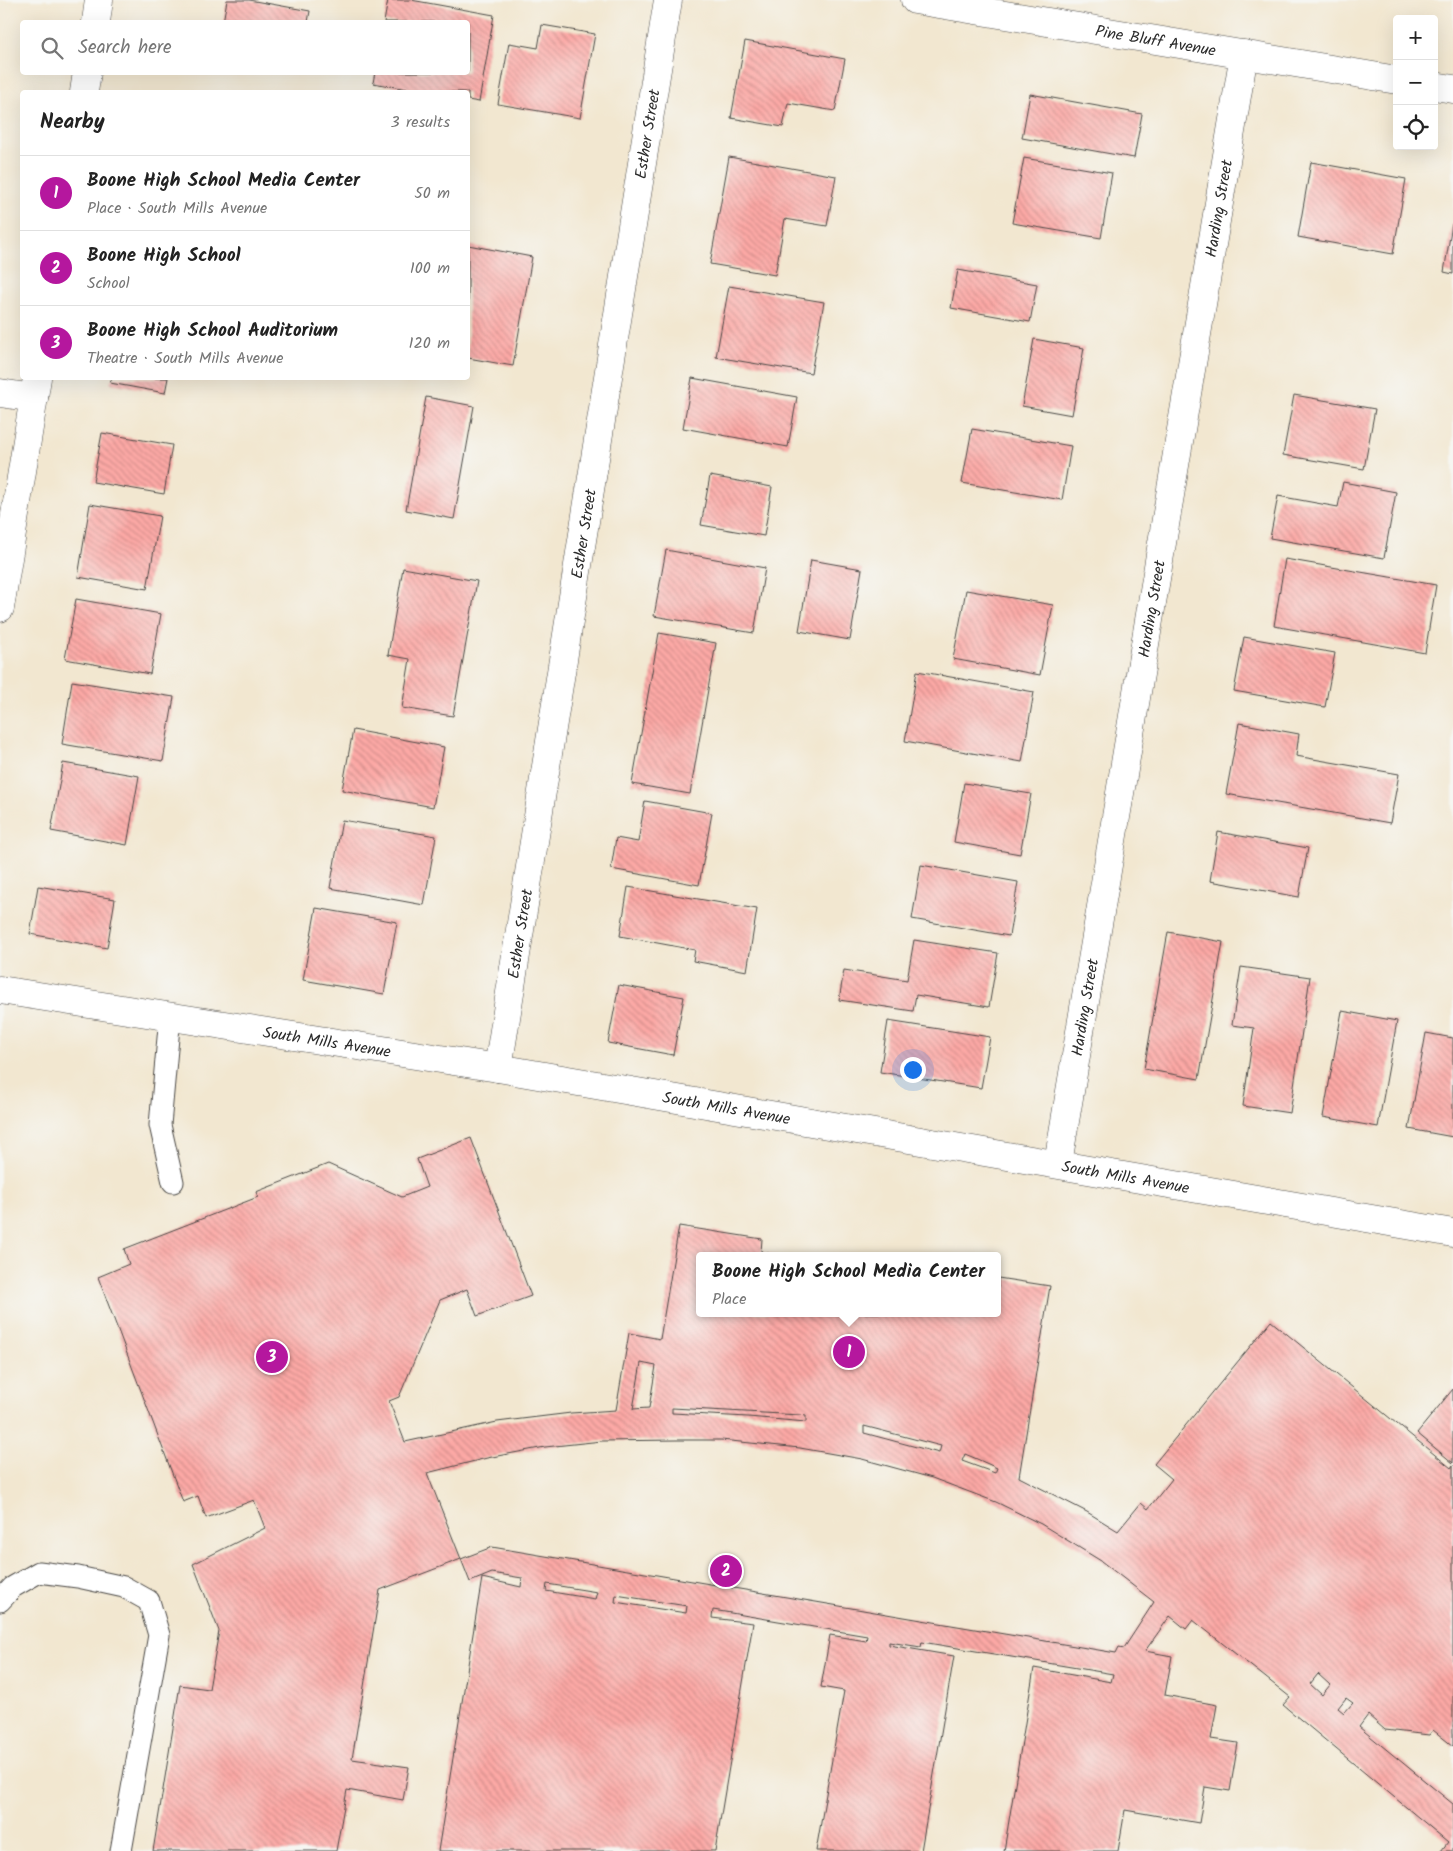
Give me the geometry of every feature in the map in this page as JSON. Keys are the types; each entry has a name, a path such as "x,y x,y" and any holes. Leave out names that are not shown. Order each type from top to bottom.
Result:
{"street":[{"path":"96,20 99,0"},
{"name":"Esther Street","path":"498,1068 668,0"},
{"name":"Pine Bluff Avenue","path":"924,1 1393,79"},
{"name":"Harding Street","path":"1058,1164 1244,54"},
{"path":"84,90 87,75"},
{"path":"1438,87 1453,89"},
{"path":"0,393 36,388 0,608"},
{"name":"South Mills Avenue","path":"0,990 498,1068 1453,1233"}],"lane":[{"path":"170,1016 160,1125 173,1182"},
{"path":"0,1601 13,1587 39,1572 78,1577 124,1587 150,1601 159,1635 121,1851"}],"building":[{"path":"227,0 249,0 310,11 308,20 223,20"},
{"path":"388,0 411,0 494,15 479,102 470,100 470,90 413,90 373,83 374,75 470,75 470,20 384,20"},
{"path":"542,25 595,34 580,118 498,104 509,43 538,48"},
{"path":"745,41 845,59 835,111 788,103 783,127 731,118"},
{"path":"1030,94 1142,114 1134,158 1022,138"},
{"path":"729,157 836,176 827,226 785,219 775,275 710,264"},
{"path":"1024,158 1112,173 1101,238 1012,223"},
{"path":"1311,162 1406,179 1393,254 1298,237"},
{"path":"1453,224 1453,274 1444,272"},
{"path":"470,245 532,257 513,366 470,358"},
{"path":"958,270 1037,284 1030,322 951,308"},
{"path":"729,286 824,302 811,373 716,357"},
{"path":"1034,339 1084,348 1072,415 1022,406"},
{"path":"692,378 797,397 788,447 683,428"},
{"path":"111,380 168,380 165,393 110,383"},
{"path":"1294,395 1375,409 1364,469 1283,455"},
{"path":"426,397 474,406 454,519 406,510"},
{"path":"972,429 1071,446 1062,500 962,483"},
{"path":"102,433 172,445 164,494 93,482"},
{"path":"710,476 772,487 764,536 701,525"},
{"path":"1343,482 1396,492 1384,558 1270,538 1278,496 1338,507"},
{"path":"90,504 160,516 147,589 78,577"},
{"path":"666,550 765,568 754,633 654,616"},
{"path":"1285,559 1436,585 1425,653 1274,626"},
{"path":"811,560 862,569 850,640 799,631"},
{"path":"403,568 477,581 453,716 402,708 410,659 388,655"},
{"path":"966,590 1053,605 1040,675 953,659"},
{"path":"76,599 161,614 150,674 65,659"},
{"path":"659,633 716,643 690,794 632,784"},
{"path":"1244,637 1335,653 1325,707 1234,691"},
{"path":"917,671 1034,692 1022,762 905,741"},
{"path":"72,681 174,697 163,761 62,744"},
{"path":"1239,723 1299,734 1296,756 1399,774 1390,823 1226,794"},
{"path":"353,730 444,747 433,807 342,790"},
{"path":"63,763 139,776 127,845 51,831"},
{"path":"964,783 1031,794 1020,854 954,842"},
{"path":"645,801 712,813 699,885 611,869 616,838 638,842"},
{"path":"342,820 436,836 424,905 330,888"},
{"path":"1218,832 1308,848 1299,897 1210,881"},
{"path":"921,865 1018,882 1009,936 912,919"},
{"path":"38,886 115,899 107,948 30,934"},
{"path":"628,887 757,909 747,971 693,961 695,950 620,936"},
{"path":"316,908 397,922 384,994 303,980"},
{"path":"1168,932 1223,942 1199,1079 1144,1069"},
{"path":"914,940 998,953 989,1007 916,995 913,1011 839,1000 844,970 907,980"},
{"path":"1241,967 1310,977 1290,1113 1243,1106 1254,1028 1232,1025"},
{"path":"619,985 684,997 673,1055 608,1043"},
{"path":"1342,1011 1397,1021 1378,1127 1323,1117"},
{"path":"888,1021 990,1037 981,1088 880,1072"},
{"path":"1426,1033 1453,1038 1453,1137 1409,1129"},
{"path":"471,1138 531,1296 477,1316 467,1289 440,1300 399,1397 389,1401 405,1442 497,1422 571,1413 616,1410 629,1333 660,1339 679,1226 762,1239 761,1252 696,1252 696,1317 1001,1317 1001,1278 1050,1286 1019,1477 1087,1512 1118,1531 1141,1503 1148,1509 1172,1479 1154,1464 1271,1321 1451,1468 1453,1465 1453,1746 1433,1730 1429,1735 1385,1730 1368,1715 1359,1727 1453,1804 1453,1851 1441,1851 1448,1842 1283,1705 1290,1697 1193,1620 1186,1629 1170,1616 1145,1651 1172,1656 1165,1695 1217,1705 1211,1739 1238,1743 1230,1791 1205,1787 1199,1823 1125,1810 1118,1851 1004,1851 1034,1668 1111,1682 1113,1674 922,1642 921,1647 889,1642 889,1645 954,1656 921,1851 816,1851 844,1691 821,1687 830,1635 866,1641 867,1636 713,1610 712,1618 753,1623 715,1851 438,1851 482,1578 521,1587 522,1578 492,1573 470,1582 461,1559 380,1590 352,1759 409,1767 403,1800 347,1790 336,1851 153,1851 180,1685 209,1689 219,1631 193,1564 265,1528 254,1500 206,1518 198,1496 183,1502 98,1277 129,1264 124,1249 258,1197 256,1192 328,1164 402,1197 427,1187 417,1159","holes":["641,1363 656,1366 649,1408 633,1409","672,1408 800,1415 806,1416 806,1422 672,1413","864,1426 941,1446 939,1453 864,1433","721,1440 800,1448 862,1459 932,1478 996,1502 1041,1524 1101,1561 1154,1602 1124,1648 1119,1647 1116,1653 492,1547 461,1559 427,1473 487,1458 545,1447 602,1441","965,1454 997,1468 995,1473 962,1461","547,1584 597,1592 595,1599 546,1591","616,1595 687,1606 686,1613 615,1602","1318,1674 1330,1685 1322,1695 1310,1684","1346,1698 1353,1703 1344,1713 1338,1708"]},
{"path":"1453,1389 1453,1463 1417,1433"}],"place":[{"name":"Boone High School Media Center","path":"849,1352"},
{"name":"Boone High School Auditorium","path":"272,1357"},
{"name":"Boone High School","path":"726,1571"}]}
